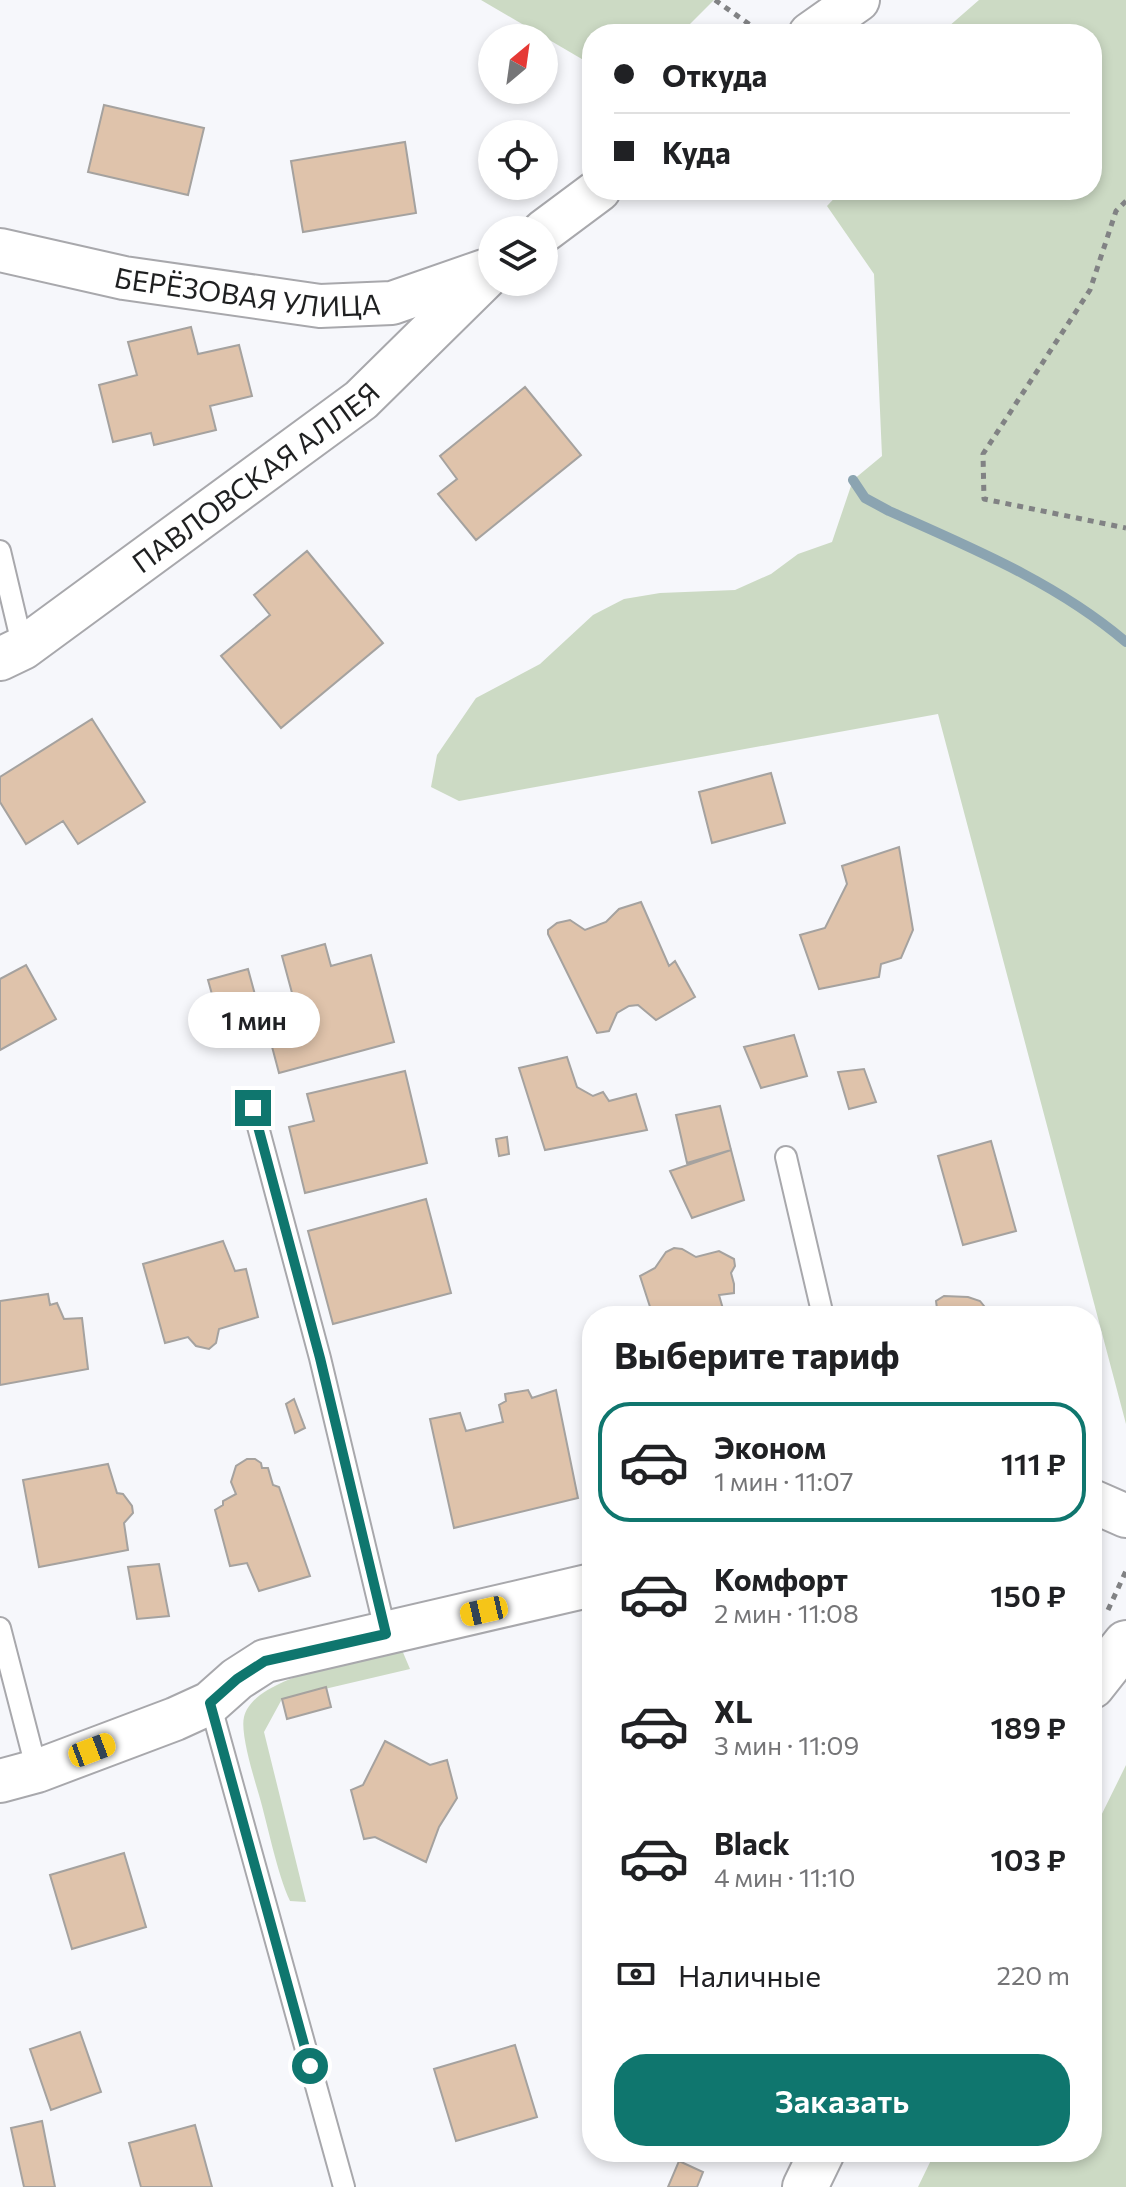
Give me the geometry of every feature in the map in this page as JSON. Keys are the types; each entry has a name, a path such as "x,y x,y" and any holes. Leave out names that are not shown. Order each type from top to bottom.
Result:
{"main road":[{"path":"1102,1673 1126,1643"},
{"path":"805,2187 817,2162"}],"street":[{"path":"824,24 858,0"},
{"path":"558,221 586,200"},
{"name":"БЕРЁЗОВАЯ УЛИЦА","path":"0,250 124,278 320,306 392,303 478,275"},
{"name":"ПАВЛОВСКАЯ АЛЛЕЯ","path":"12,654 361,400 478,284"},
{"path":"1102,1505 1126,1516"},
{"path":"18,1776 175,1719 210,1703 237,1679 265,1661 582,1587"}],"lane":[{"path":"0,551 12,654"},
{"path":"253,1108 320,1358 386,1634"},
{"path":"786,1157 821,1306"},
{"path":"0,1628 18,1776"},
{"path":"210,1703 344,2187"}],"path":[{"path":"715,0 749,24"},
{"path":"1126,201 1116,211 1090,290 983,454 984,499 1126,528"}],"green space":[{"path":"481,0 714,0 690,24 582,24 582,59 558,45 558,24 522,24"},
{"path":"979,0 1126,0 1126,1424 1102,1333 1102,1306 1095,1306 938,714 459,801 431,787 437,755 476,698 540,664 593,615 624,599 660,593 735,590 771,574 798,554 832,542 853,480 882,456 874,274 827,206 833,200 1102,200 1102,24 951,24"},
{"path":"402,1650 410,1669 282,1699 264,1732 306,1902 290,1901 248,1756 244,1717 252,1702 289,1680 338,1664"},
{"path":"1126,1765 1126,2187 918,2187 930,2162 1102,2162 1102,1814"}],"building":[{"path":"104,105 204,128 188,195 88,172"},
{"path":"405,142 416,213 303,232 291,161"},
{"path":"191,327 198,354 239,345 252,396 210,406 216,430 154,445 151,433 113,442 99,385 137,375 128,342"},
{"path":"525,387 581,455 476,540 438,494 457,479 440,456"},
{"path":"307,551 383,643 281,728 221,656 270,615 254,595"},
{"path":"92,719 145,802 78,844 63,821 26,844 0,802 0,777"},
{"path":"771,773 785,823 712,843 699,792"},
{"path":"899,847 913,930 901,958 881,964 879,977 819,989 800,935 825,928 847,884 842,866"},
{"path":"641,902 669,966 675,961 695,997 656,1020 638,1005 629,1006 617,1013 609,1031 597,1033 548,930 557,923 570,920 585,930 606,922 619,909"},
{"path":"325,944 331,966 371,955 394,1042 279,1073 266,1024 298,1015 282,956"},
{"path":"26,965 56,1019 0,1050 0,979"},
{"path":"248,969 263,1024 223,1034 208,980"},
{"path":"794,1035 807,1076 761,1088 744,1047"},
{"path":"567,1057 577,1087 593,1096 603,1092 609,1101 636,1094 647,1130 545,1150 519,1068"},
{"path":"864,1069 876,1102 849,1109 838,1072"},
{"path":"405,1071 427,1163 305,1193 289,1127 314,1121 307,1094"},
{"path":"720,1106 731,1150 687,1163 676,1115"},
{"path":"507,1137 509,1154 499,1156 496,1139"},
{"path":"991,1141 1016,1231 963,1245 938,1156"},
{"path":"731,1150 744,1200 692,1218 670,1171"},
{"path":"426,1199 451,1293 333,1324 308,1231"},
{"path":"223,1241 235,1271 246,1269 258,1317 219,1329 216,1343 209,1349 196,1346 188,1337 165,1343 143,1264"},
{"path":"674,1248 682,1249 696,1257 719,1251 734,1259 735,1266 731,1273 734,1293 719,1295 722,1306 650,1306 640,1276 655,1268 666,1252"},
{"path":"48,1294 50,1305 57,1303 64,1319 82,1318 88,1369 0,1385 0,1301"},
{"path":"944,1296 968,1297 984,1306 937,1306 936,1301"},
{"path":"528,1390 532,1398 556,1390 578,1498 454,1528 430,1419 460,1413 466,1431 503,1422 499,1405 506,1401 505,1394"},
{"path":"294,1399 305,1428 295,1433 286,1404"},
{"path":"247,1459 255,1459 262,1468 268,1468 273,1485 279,1487 310,1576 259,1591 247,1563 230,1566 215,1510 236,1494 231,1482 236,1466"},
{"path":"108,1464 117,1493 123,1494 132,1506 133,1513 124,1523 128,1550 39,1567 23,1480"},
{"path":"159,1564 169,1616 137,1619 128,1567"},
{"path":"326,1687 331,1707 287,1719 282,1699"},
{"path":"385,1741 430,1765 447,1760 457,1798 439,1827 426,1862 375,1837 364,1839 351,1790 363,1785"},
{"path":"124,1853 146,1927 72,1949 50,1875"},
{"path":"80,2032 101,2092 51,2110 30,2049"},
{"path":"515,2045 537,2117 456,2141 434,2069"},
{"path":"42,2121 55,2187 24,2187 11,2128"},
{"path":"195,2125 212,2187 141,2187 129,2143"},
{"path":"679,2162 703,2172 697,2187 668,2187"}],"waterway":[{"path":"853,480 865,498 1043,584 1126,642"}],"route":[{"path":"253,1108 320,1358 386,1634 265,1661 250,1669 210,1703 310,2066"}]}
